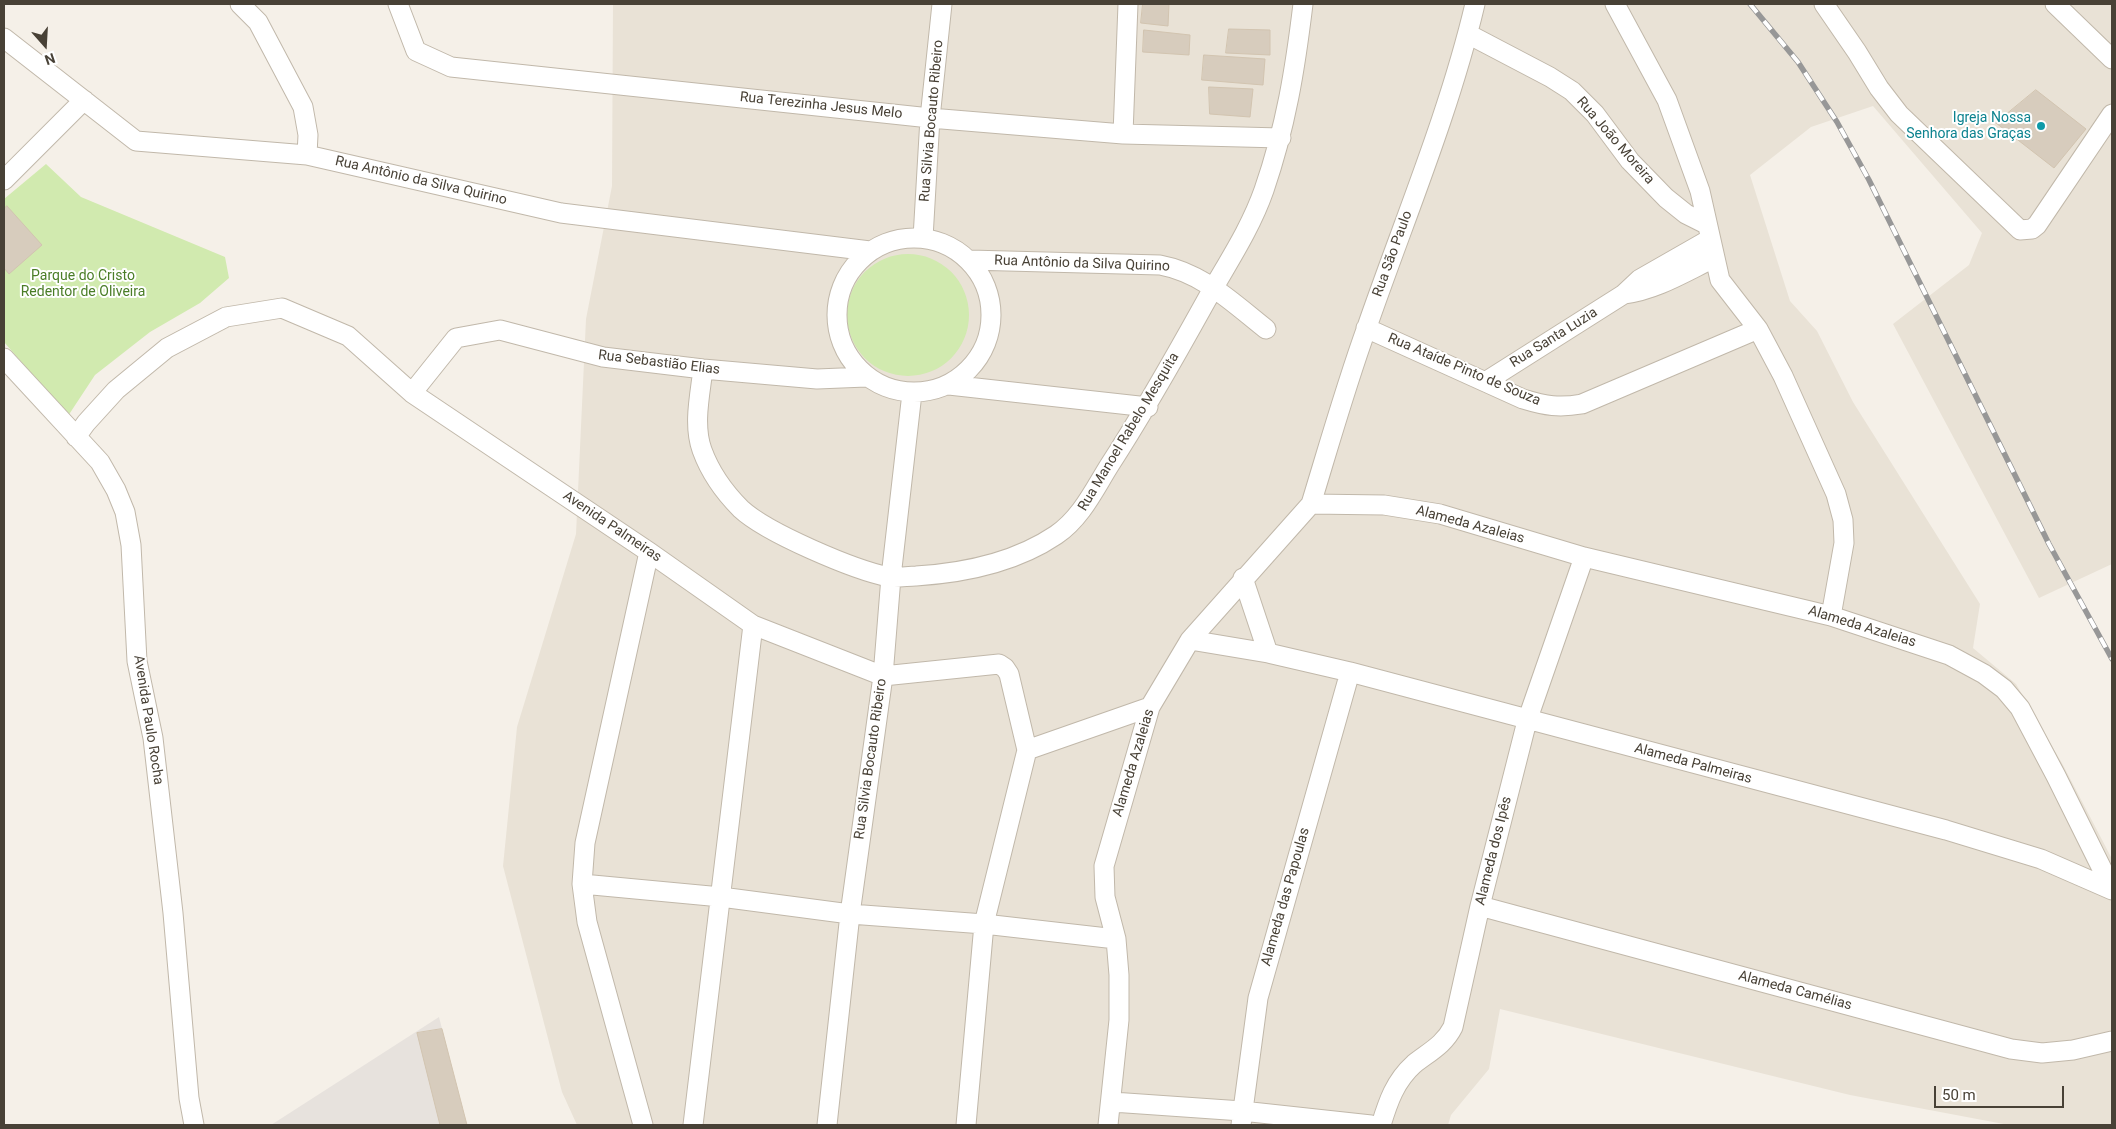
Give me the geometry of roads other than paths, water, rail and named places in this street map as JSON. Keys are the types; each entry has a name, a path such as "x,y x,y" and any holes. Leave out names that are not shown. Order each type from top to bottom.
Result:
{"street":[{"path":"240,4 258,22 303,107 308,135 307,156"},
{"name":"Rua Terezinha Jesus Melo","path":"398,4 416,51 451,67 930,118 1123,134 1281,138"},
{"path":"1123,134 1128,4"},
{"name":"Rua Manoel Rabelo Mesquita","path":"703,369 697,430 701,448 712,472 742,509 778,532 845,563 891,577 934,575 991,564 1032,549 1057,534 1077,517 1148,407 1241,240 1263,194 1281,138 1292,87 1303,4"},
{"name":"Rua São Paulo","path":"1311,504 1366,328 1408,212 1468,34 1475,4"},
{"path":"1615,4 1667,100 1693,168 1720,280 1758,329 1783,376 1836,494 1843,520 1844,543 1831,616"},
{"path":"1824,4 1879,88 1899,114 2020,230 2032,229 2037,225 2112,114"},
{"path":"2040,4 2076,24"},
{"path":"2055,4 2112,59"},
{"name":"Rua Silvia Bocauto Ribeiro","path":"923,238 930,118 946,6"},
{"name":"Rua João Moreira","path":"1468,34 1550,77 1572,91 1595,114 1630,161 1666,198 1708,231"},
{"name":"Rua Antônio da Silva Quirino","path":"4,38 136,141 307,156 561,213 870,251"},
{"path":"4,180 84,100"},
{"name":"Rua Santa Luzia","path":"1485,382 1624,294 1640,279 1708,231"},
{"path":"923,238 948,245 969,260 982,276 990,296 992,316 989,337 980,357 966,373 949,385 931,391 912,393 888,389 866,377 845,352 838,331 836,308 842,286 854,266 870,251 895,240 923,238"},
{"name":"Rua Santa Luzia","path":"1624,294 1652,288 1714,258"},
{"name":"Rua Antônio da Silva Quirino","path":"969,260 1160,265 1190,273 1213,288 1266,329"},
{"name":"Avenida Palmeiras","path":"76,437 116,390 167,348 226,317 282,308 348,336 412,393 649,552 752,625 883,676 999,664 1009,674 1027,750"},
{"name":"Rua Ataíde Pinto de Souza","path":"1366,328 1523,399 1545,406 1561,407 1582,404 1758,329"},
{"name":"Rua Sebastião Elias","path":"412,393 456,338 500,330 603,357 703,369 816,379 866,377"},
{"path":"816,379 845,352"},
{"name":"Avenida Paulo Rocha","path":"4,358 100,462 116,490 125,512 132,545 137,661 153,738 173,913 189,1098 194,1125"},
{"path":"949,385 1148,407"},
{"name":"Rua Silvia Bocauto Ribeiro","path":"827,1125 850,914 883,676 891,577 912,393"},
{"name":"Alameda Azaleias","path":"1108,1125 1112,1102 1119,1020 1119,975 1116,939 1105,897 1104,866 1150,707 1190,640 1243,578 1311,504 1384,505 1440,514 1584,557 1831,616 1949,655 1984,674 2004,689 2020,708 2112,890"},
{"path":"643,1125 587,922 582,884 585,843 649,552"},
{"name":"Alameda dos Ipês","path":"1381,1125 1391,1093 1401,1078 1448,1038 1454,1027 1480,906 1527,720 1584,557"},
{"path":"1243,578 1268,653"},
{"path":"693,1125 752,625"},
{"name":"Alameda Palmeiras","path":"1190,640 1268,653 1350,672 1946,830 2041,859 2112,890"},
{"name":"Alameda das Papoulas","path":"1241,1118 1258,998 1350,672"},
{"path":"966,1125 984,924 1027,750 1150,707"},
{"path":"582,884 721,897 850,914 984,924 1116,939"},
{"name":"Alameda Camélias","path":"1480,906 2011,1049 2042,1053 2072,1050 2112,1042"},
{"path":"1112,1102 1241,1118 1371,1125"}],"railway":[{"path":"1750,4 1798,62 1837,122 1869,180 2049,544 2112,659"}],"place":[{"name":"Igreja Nossa Senhora das Graças","path":"2041,126"}],"park label":[{"name":"Parque do Cristo Redentor de Oliveira","path":"83,284"}]}
